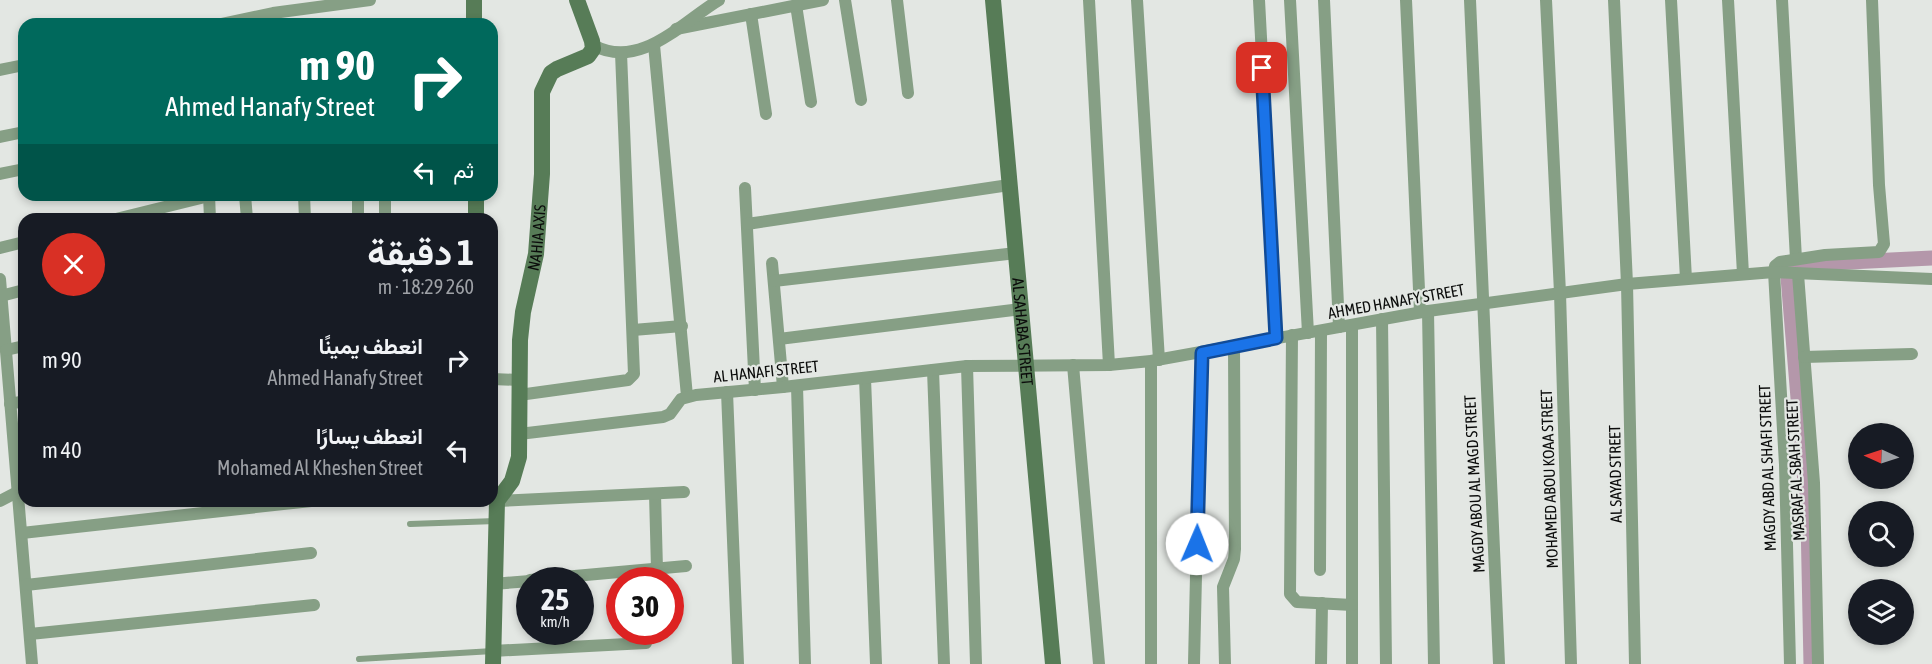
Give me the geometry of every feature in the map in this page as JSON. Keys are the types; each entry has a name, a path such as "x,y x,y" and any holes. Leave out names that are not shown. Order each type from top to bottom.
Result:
{"main road":[{"path":"474,0 474,18"},
{"path":"577,0 593,45"},
{"name":"AL SAHABA STREET","path":"993,0 1053,664"},
{"name":"NAHIA AXIS","path":"498,495 505,491 516,469 521,326 536,254 542,174 543,92 551,73 588,56 593,45"},
{"name":"NAHIA AXIS","path":"493,658 495,507"}],"street":[{"path":"279,18 370,0"},
{"path":"593,45 608,52 621,53 654,45 719,0"},
{"path":"675,29 823,0"},
{"path":"845,0 861,100"},
{"path":"897,0 908,93"},
{"path":"1089,0 1109,365"},
{"path":"1137,0 1155,361 1151,664"},
{"path":"1259,0 1276,338"},
{"path":"1290,0 1308,333"},
{"path":"1324,0 1346,326 1352,664"},
{"path":"1406,0 1424,311 1434,664"},
{"name":"MAGDY ABOU AL MAGD STREET","path":"1470,0 1499,664"},
{"name":"MOHAMED ABOU KOAA STREET","path":"1546,0 1560,293 1571,664"},
{"name":"AL SAYAD STREET","path":"1614,0 1628,284 1635,664"},
{"path":"1671,0 1686,279"},
{"path":"1728,0 1743,274"},
{"path":"1782,0 1796,259"},
{"path":"1774,272 1775,266 1780,262 1879,252 1884,243 1879,185 1872,0"},
{"path":"796,5 811,102"},
{"path":"751,14 766,114"},
{"path":"519,434 663,417 687,396 654,45"},
{"path":"498,381 519,388 632,378 634,372 633,330 621,53"},
{"path":"0,70 18,66"},
{"path":"0,137 18,133"},
{"path":"0,174 18,170"},
{"path":"747,224 1010,185"},
{"path":"745,188 755,390"},
{"path":"139,213 186,201"},
{"path":"0,248 18,244"},
{"path":"774,281 1016,253"},
{"path":"772,263 783,387"},
{"name":"AHMED HANAFY STREET","path":"1025,364 1109,365 1155,361 1424,311 1628,284 1774,272 1932,279"},
{"name":"MAGDY ABD AL SHAFI STREET","path":"1774,272 1785,465 1790,664"},
{"name":"MASRAF AL SBAH STREET","path":"1798,274 1814,483 1818,664"},
{"path":"0,279 6,350 4,385 10,404 17,446"},
{"path":"1,303 18,293"},
{"path":"779,339 1021,309"},
{"path":"1382,319 1386,664"},
{"path":"633,330 682,326"},
{"path":"1320,570 1321,331"},
{"path":"1292,335 1290,594 1297,602 1352,605"},
{"path":"6,350 18,347"},
{"path":"1225,664 1223,587 1234,559 1235,549 1234,347"},
{"path":"1194,664 1202,353"},
{"path":"1804,357 1912,354"},
{"name":"AL HANAFI STREET","path":"687,396 967,366 1025,364"},
{"path":"1073,365 1099,664"},
{"path":"967,366 976,664"},
{"path":"933,370 944,664"},
{"path":"865,378 876,664"},
{"path":"797,386 805,664"},
{"path":"727,392 738,664"},
{"path":"10,404 18,402"},
{"path":"0,501 18,488"},
{"path":"498,498 684,492"},
{"path":"655,494 657,567"},
{"path":"21,507 32,664"},
{"path":"22,533 256,507"},
{"path":"26,585 311,554"},
{"path":"676,567 686,566"},
{"path":"493,584 516,582"},
{"path":"1321,664 1322,603"},
{"path":"30,634 314,604"},
{"path":"493,658 625,645"}],"lane":[{"path":"410,524 496,521"},
{"path":"359,658 493,658"}],"waterway":[{"path":"1811,664 1808,519 1787,265 1932,258"}],"route":[{"path":"1197,544 1202,353 1276,338 1262,68"}]}
